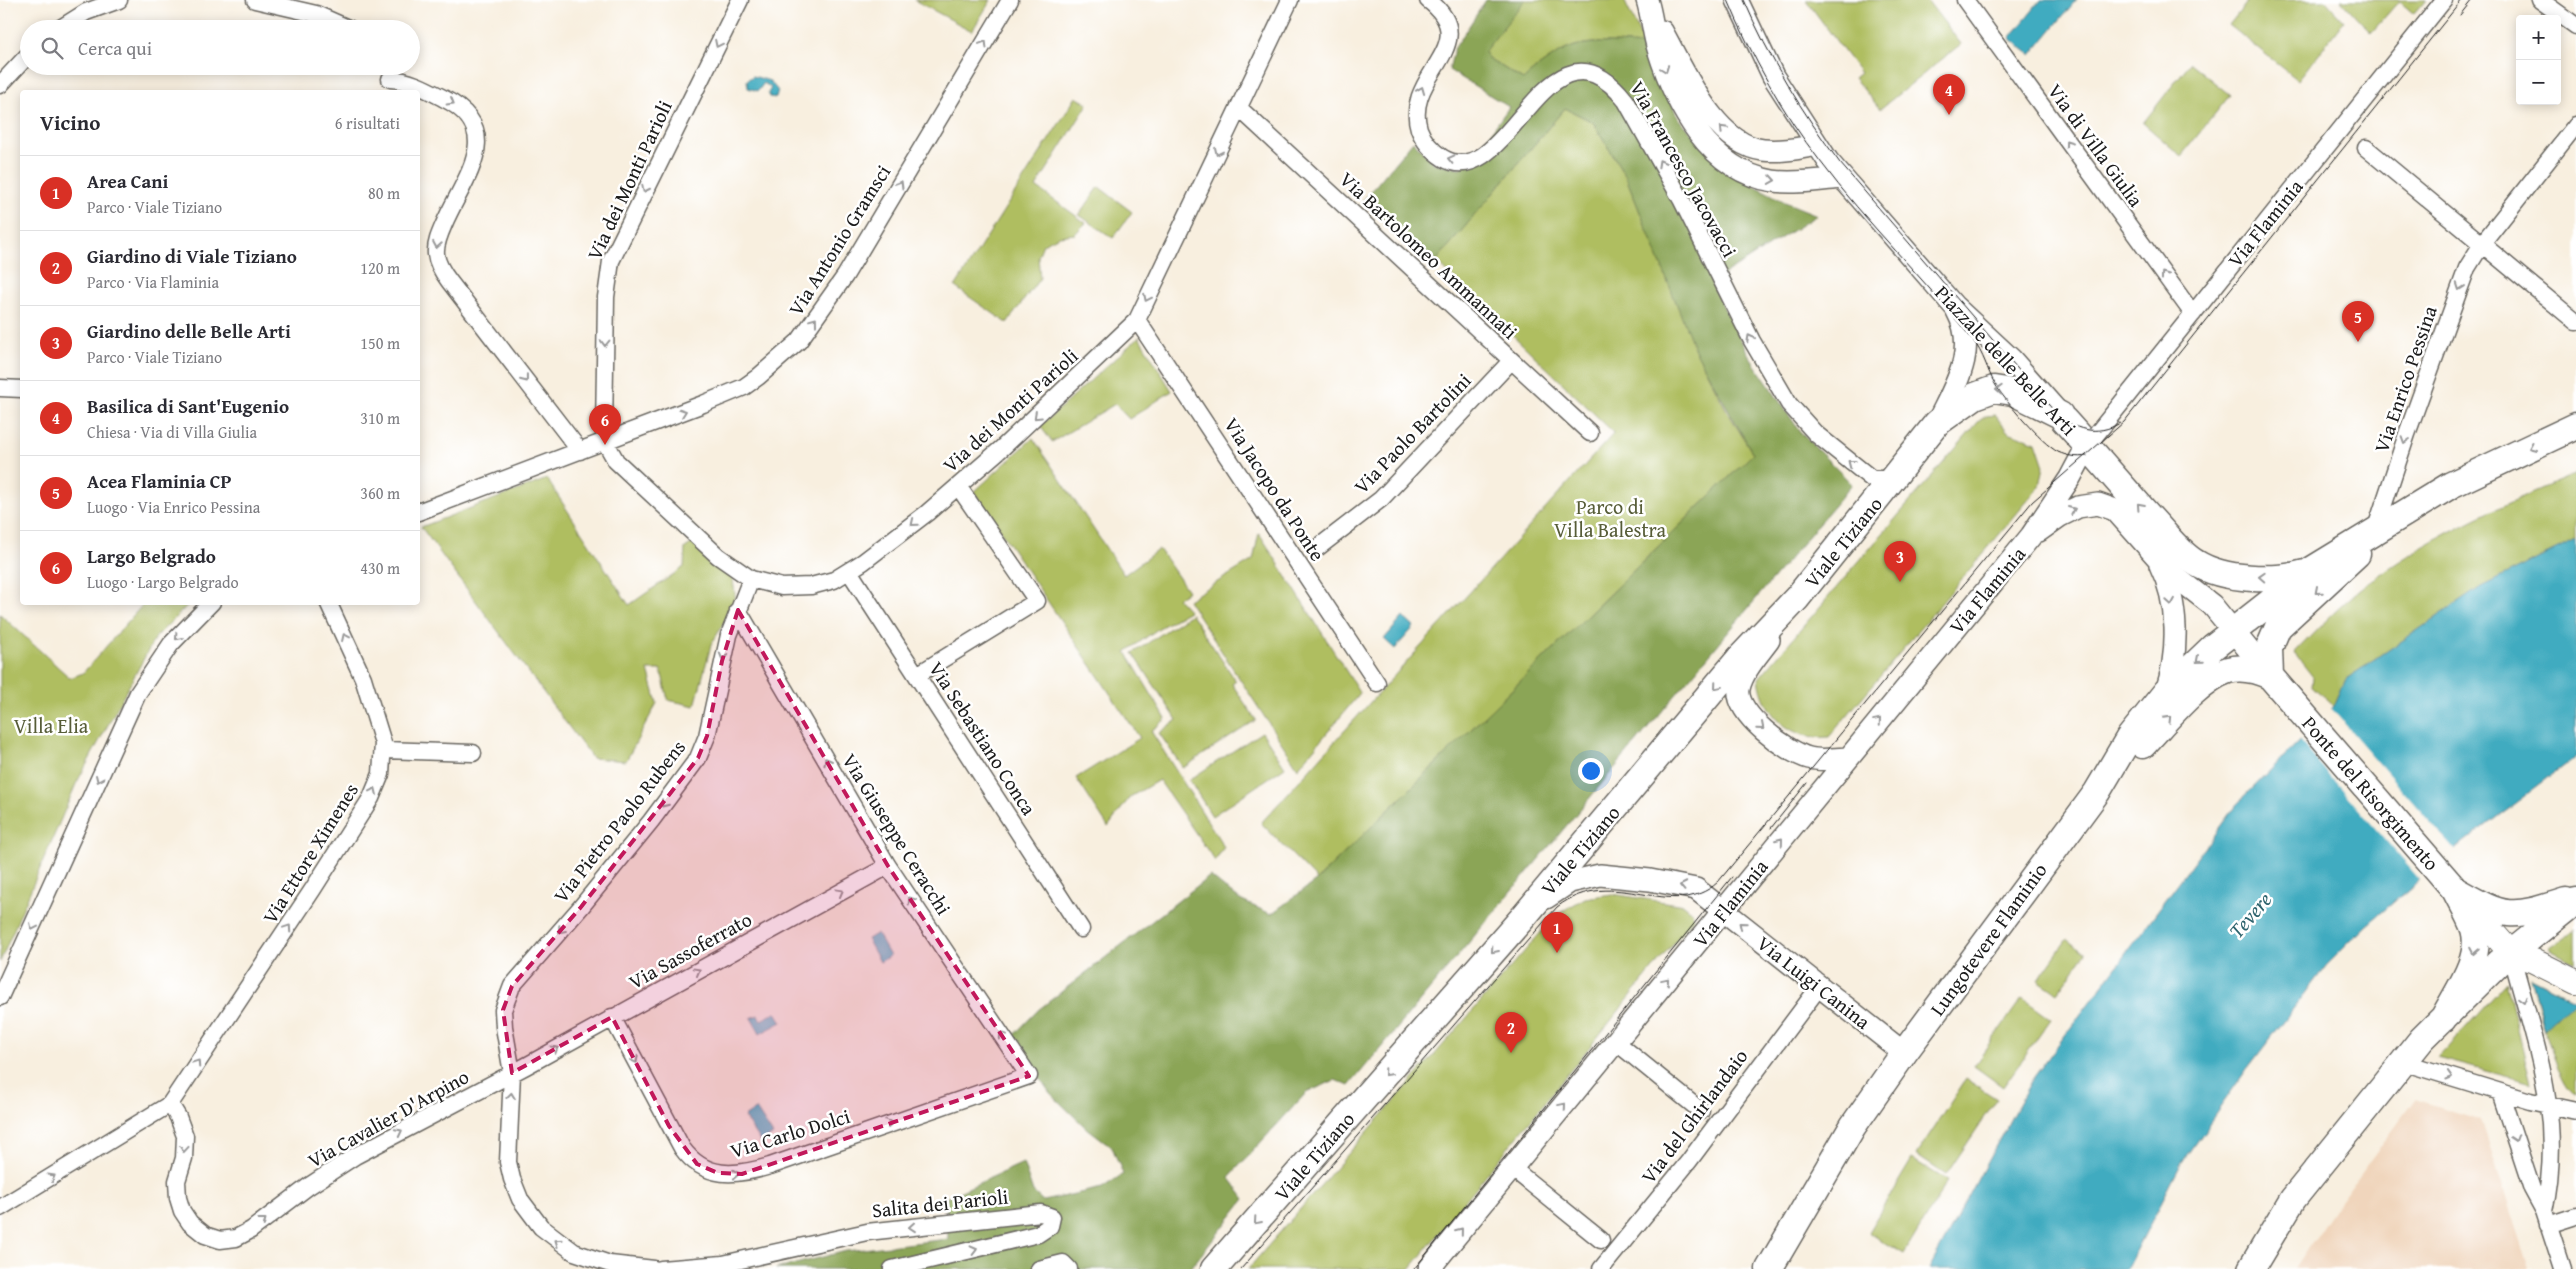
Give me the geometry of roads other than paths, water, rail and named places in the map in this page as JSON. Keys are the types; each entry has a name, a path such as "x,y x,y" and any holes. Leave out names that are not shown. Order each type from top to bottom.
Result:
{"main road":[{"name":"Viale Tiziano","path":"1214,1269 1526,914 1739,659 1797,598 1894,480 1937,423 1975,396 1994,389 2013,392 2062,417"},
{"name":"Piazzale delle Belle Arti","path":"2062,417 2087,446 2164,549"},
{"path":"2164,549 2220,573 2277,578 2310,571 2474,472 2576,426"},
{"path":"2097,792 2173,714 2212,679 2228,670 2244,668 2270,676 2269,648 2278,627 2347,564 2376,531"},
{"name":"Lungotevere Flaminio","path":"1769,1269 1838,1150 1904,1053 2097,792 2125,744 2166,692 2234,630 2310,571"},
{"name":"Ponte del Risorgimento","path":"2270,676 2511,952"},
{"path":"2455,890 2494,912 2512,915 2533,912 2576,900"},
{"path":"2443,1019 2470,967 2476,945 2473,927 2455,890"},
{"path":"2251,1269 2293,1199 2402,1062 2511,952 2576,900"},
{"path":"2511,952 2576,982"}],"street":[{"path":"70,20 87,6 119,0"},
{"path":"255,0 316,14 330,20"},
{"name":"Via dei Monti Parioli","path":"740,0 610,261 606,297 604,419 606,441 616,461 718,556 751,579 776,586 800,587 826,582 849,571 877,553 958,486 1036,417 1137,320 1290,0"},
{"name":"Via Antonio Gramsci","path":"420,511 606,441 744,386 772,366 799,341 845,276 1010,0"},
{"name":"Via Francesco Jacovacci","path":"1428,0 1445,18 1449,36 1444,52 1425,80 1417,101 1417,123 1430,147 1449,161 1470,159 1498,138 1545,79 1560,67 1571,64 1584,64 1600,71 1616,86 1626,101 1686,209 1752,341 1789,404 1816,434 1872,479 1894,480"},
{"name":"Piazzale delle Belle Arti","path":"1737,0 1773,76 1817,145 1842,178 1954,306 2011,359 2062,417"},
{"name":"Via di Villa Giulia","path":"1965,0 2193,314"},
{"name":"Via Flaminia","path":"2087,446 2444,0"},
{"path":"2540,0 2576,26"},
{"path":"2557,0 2576,18"},
{"path":"1648,2 1701,99 1727,134 1742,144 1765,150 1783,150 1817,145"},
{"path":"1648,2 1657,46 1671,84 1694,126 1713,150 1743,171 1773,181 1842,178"},
{"path":"0,85 20,64"},
{"path":"388,79 412,83 452,102 462,110 473,125 479,142 477,154 442,228 436,248 437,259 449,281 580,451"},
{"name":"Via Bartolomeo Ammannati","path":"1239,108 1369,226 1590,433"},
{"name":"Via Enrico Pessina","path":"2376,531 2407,434 2465,274 2482,244 2576,125"},
{"path":"2366,148 2576,322"},
{"name":"Viale Tiziano","path":"1937,423 1960,376 1966,357 1964,329 1954,306"},
{"name":"Via Jacopo da Ponte","path":"1137,320 1377,683"},
{"name":"Via Paolo Bartolini","path":"1316,549 1381,499 1511,361"},
{"path":"0,388 20,389"},
{"path":"2031,536 2070,478 2087,446"},
{"path":"917,675 1037,601 958,486"},
{"path":"2031,536 2067,512 2084,505 2098,504 2109,508 2121,515 2164,549 2172,574 2212,605 2234,630"},
{"name":"Via Flaminia","path":"1429,1269 2031,536"},
{"path":"2164,549 2173,615 2174,658 2166,692"},
{"name":"Via Sebastiano Conca","path":"849,571 1081,929"},
{"name":"Via Pietro Paolo Rubens","path":"512,1073 503,1017 509,991 587,900 690,772 707,736 722,661 738,610 751,579"},
{"path":"1797,598 1744,676 1739,690 1741,703 1757,724 1800,754 1818,759 1847,758"},
{"path":"0,997 138,694 171,644 209,605"},
{"name":"Via Ettore Ximenes","path":"170,1104 360,816 377,786 384,750 363,678 329,605"},
{"name":"Via Giuseppe Ceracchi","path":"738,610 888,866 1029,1076"},
{"name":"Ponte del Risorgimento","path":"2234,630 2270,676"},
{"path":"384,750 473,753"},
{"name":"Via Sassoferrato","path":"512,1073 888,866"},
{"name":"Via Luigi Canina","path":"1526,914 1570,882 1589,876 1612,875 1690,887 1703,893 1904,1053"},
{"path":"2511,952 2544,1074 2550,1105 2551,1136 2546,1218"},
{"name":"Via del Ghirlandaio","path":"1601,1269 1689,1161 1819,987"},
{"name":"Via Carlo Dolci","path":"612,1017 682,1148 698,1164 718,1173 742,1174 770,1166 1029,1076"},
{"path":"1616,1042 1701,1111"},
{"path":"2402,1062 2500,1092 2576,1111"},
{"path":"512,1073 508,1162 515,1187 527,1210 549,1235 586,1258 623,1267 654,1269"},
{"name":"Via Cavalier D'Arpino","path":"170,1104 178,1117 185,1136 184,1158 177,1181 178,1198 182,1211 190,1223 200,1232 220,1240 230,1240 247,1234 309,1186 355,1156 512,1073"},
{"path":"2500,1092 2532,1189 2546,1218 2563,1269"},
{"path":"0,1208 170,1104"},
{"path":"1512,1168 1601,1240"},
{"name":"Salita dei Parioli","path":"661,1269 723,1264 839,1237 884,1230 991,1220 1041,1212 1052,1217 1050,1226 1038,1234 892,1269"},
{"path":"2546,1218 2576,1216"},
{"path":"1039,1269 1063,1263 1069,1269"}],"water":[{"path":"2041,0 2076,0 2031,55 2010,38"},
{"path":"753,76 770,81 778,91 776,98 770,97 768,93 771,88 764,83 758,91 748,88 747,80"},
{"name":"Tevere","path":"2576,540 2576,757 2464,842 2367,925 2326,966 2247,1069 2182,1162 2127,1269 1929,1269 2031,1081 2236,805 2334,706 2346,679 2481,587"},
{"path":"1403,617 1414,627 1395,649 1384,639"},
{"path":"877,933 890,956 880,962 867,939"},
{"path":"2530,977 2576,1000 2545,1029"},
{"path":"776,1012 782,1022 760,1034 751,1018 758,1015 761,1020"},
{"path":"756,1109 773,1135 761,1143 744,1117"}],"tram line":[{"path":"1728,0 1769,84 1806,142 1857,207 1973,340 1995,384 2007,401 2033,431 2058,452 2068,456 2087,456"},
{"path":"1744,0 1764,43 1787,84 1812,124 1840,163 2055,412 2070,423 2086,430 2103,430 2120,423"},
{"path":"1241,1269 1557,907 1578,895 1600,890 1662,897 1681,897 1700,893 1718,882 2032,502 2124,422 2462,0"},
{"path":"2460,15 2472,0"},
{"path":"1771,828 1807,783"},
{"path":"1414,1269 1732,877"}],"place":[{"name":"Basilica di Sant'Eugenio","path":"1949,115"},
{"name":"Acea Flaminia CP","path":"2358,342"},
{"name":"Largo Belgrado","path":"605,445"},
{"name":"Giardino delle Belle Arti","path":"1900,582"},
{"name":"Area Cani","path":"1557,953"},
{"name":"Giardino di Viale Tiziano","path":"1511,1053"}],"park label":[{"name":"Parco di Villa Balestra","path":"1610,518"},
{"name":"Villa Elia","path":"51,725"}]}
